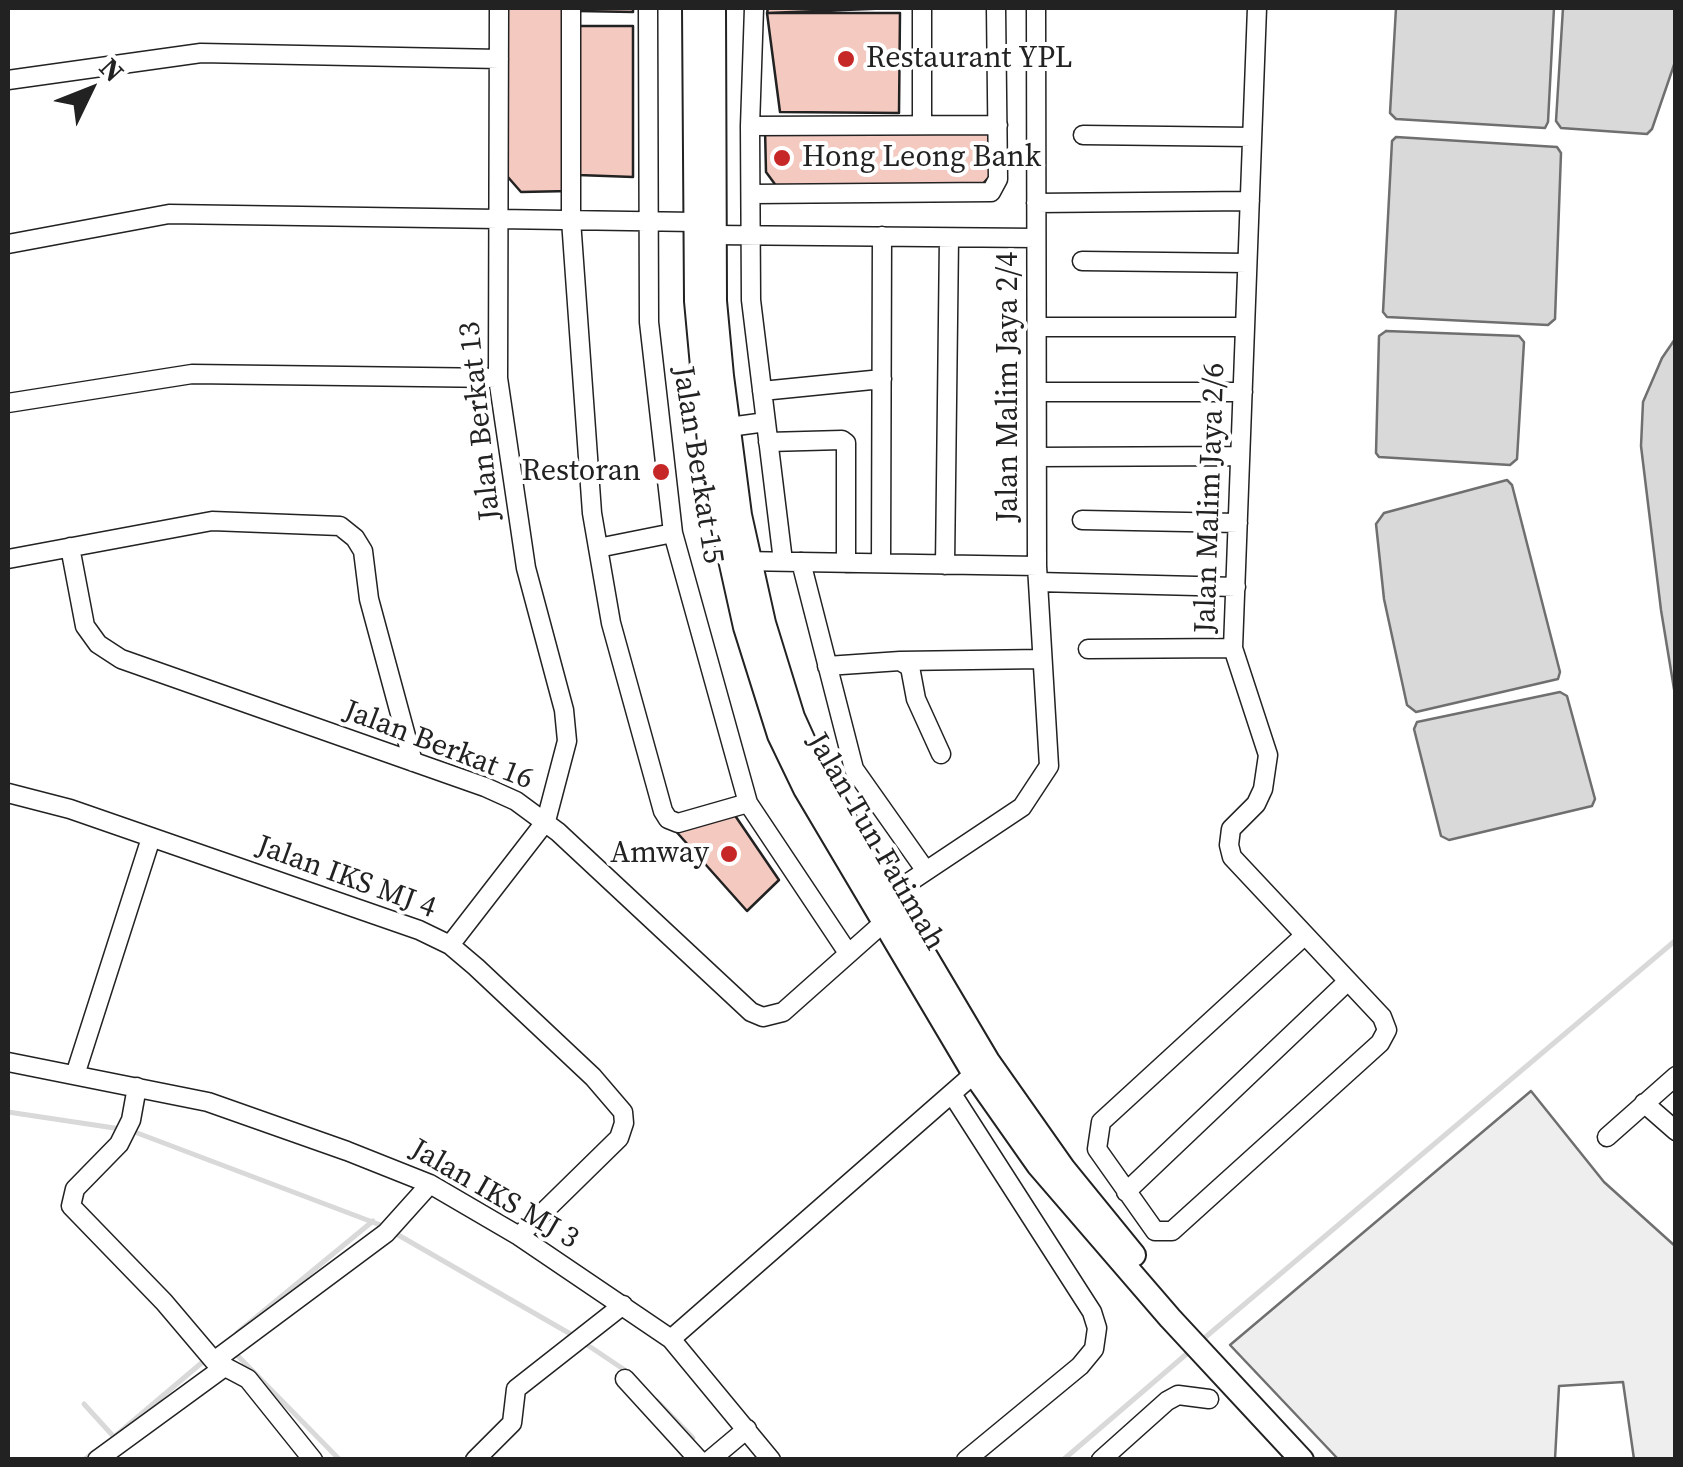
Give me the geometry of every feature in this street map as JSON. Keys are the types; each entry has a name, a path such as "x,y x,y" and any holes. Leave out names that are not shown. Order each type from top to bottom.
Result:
{"main road":[{"name":"Jalan Tun Fatimah","path":"694,8 704,228 740,515 740,561"},
{"name":"Jalan Tun Fatimah","path":"714,8 704,228 696,301 710,442 740,561 798,729 891,909 981,1068 1066,1200 1216,1358 1302,1460"},
{"name":"Jalan Tun Fatimah","path":"1216,1358 1321,1460"}],"street":[{"name":"Jalan Berkat 13","path":"498,8 498,378 526,568 567,724 566,751 546,821"},
{"path":"572,8 571,220 592,512 611,623 668,819 678,823 748,803"},
{"name":"Jalan Berkat 15","path":"648,8 649,322 673,533 748,803 848,953"},
{"path":"754,8 751,300 768,442 792,562 828,666 854,769 926,871"},
{"path":"922,8 922,125"},
{"path":"753,194 990,192 998,179 996,8"},
{"name":"Jalan Malim Jaya 2/4","path":"1036,8 1038,574 1049,766"},
{"name":"Jalan Malim Jaya 2/6","path":"1126,1192 1149,1227 1162,1234 1172,1232 1380,1044 1387,1030 1382,1017 1232,856 1229,845 1230,829 1256,804 1263,789 1268,754 1233,648 1257,8"},
{"path":"8,80 201,54 499,58"},
{"path":"750,126 998,125"},
{"path":"1083,136 1252,136"},
{"path":"1036,202 1250,201"},
{"path":"8,244 169,214 571,220 650,223 752,234 1036,238"},
{"path":"881,563 882,236"},
{"path":"945,564 950,238"},
{"path":"1082,261 1248,263"},
{"path":"1037,326 1245,327"},
{"path":"8,404 192,374 498,378"},
{"path":"762,391 882,378"},
{"path":"1037,392 1242,392"},
{"path":"729,426 766,422"},
{"path":"768,442 846,443 846,563"},
{"path":"1037,457 1240,456"},
{"path":"1082,520 1238,523"},
{"path":"8,559 212,521 340,526 363,551 370,598 413,762"},
{"path":"598,548 673,533"},
{"name":"Jalan Berkat 16","path":"70,546 85,626 98,644 121,659 502,794 546,821 751,1012 763,1016 783,1012 848,953 926,871 1022,808 1049,766"},
{"path":"740,561 945,564 1236,587"},
{"path":"1088,649 1233,648"},
{"path":"828,666 900,660 1042,659"},
{"path":"900,660 910,667 916,699 941,754"},
{"name":"Jalan IKS MJ 4","path":"8,793 70,809 419,930 450,946 594,1077 622,1112 624,1124 619,1138 520,1236"},
{"path":"450,946 546,821"},
{"path":"75,1075 151,838"},
{"path":"1305,935 1107,1114 1098,1130 1097,1149 1126,1192 1348,982"},
{"name":"Jalan IKS MJ 3","path":"8,1062 224,1108 430,1184 520,1236 672,1339 771,1460"},
{"path":"672,1339 981,1068"},
{"path":"1607,1137 1676,1076"},
{"path":"137,1087 131,1120 119,1144 75,1189 71,1206 219,1365 248,1379 313,1460"},
{"path":"952,1094 1092,1312 1097,1328 1094,1350 1080,1366 966,1460"},
{"path":"1644,1104 1676,1131"},
{"path":"97,1460 386,1233 430,1184"},
{"path":"474,1460 512,1423 516,1389 623,1306"},
{"path":"625,1379 699,1460"},
{"path":"1101,1460 1168,1401 1178,1396 1210,1400"},
{"path":"710,1460 746,1429"}],"shaded area":[{"path":"1396,8 1554,8 1545,128 1396,119 1390,113"},
{"path":"1563,8 1675,8 1675,62 1647,134 1561,128 1556,121"},
{"path":"1396,137 1557,147 1561,153 1555,319 1548,325 1387,317 1383,312 1392,141"},
{"path":"1386,331 1519,336 1524,342 1517,459 1510,465 1379,457 1379,336"},
{"path":"1675,339 1675,695 1641,446 1643,402"},
{"path":"1507,480 1512,485 1560,672 1558,679 1416,712 1407,705 1384,599 1376,524 1384,513"},
{"path":"1560,692 1567,696 1595,799 1592,806 1449,840 1441,836 1414,729 1417,722"},
{"path":"1531,1091 1604,1182 1675,1246 1675,1459 1634,1459 1623,1382 1559,1386 1555,1459 1338,1459 1230,1345"}],"building":[{"path":"506,8 569,8 570,191 521,192 507,176"},
{"path":"633,8 633,12 578,11"},
{"path":"768,8 895,8 767,13"},
{"path":"767,13 900,13 899,113 780,112"},
{"path":"578,26 633,26 633,177 578,175"},
{"path":"765,129 991,131 990,176 978,189 777,187 766,172"},
{"name":"Amway","path":"734,814 779,880 747,911 673,828"}],"waterway":[{"path":"1202,1340 1676,940"},
{"path":"8,1112 121,1129"},
{"path":"132,1131 383,1226"},
{"path":"237,1333 373,1221"},
{"path":"393,1232 574,1336"},
{"path":"583,1342 632,1375"},
{"path":"1063,1460 1190,1351"},
{"path":"234,1352 340,1460"},
{"path":"114,1437 205,1360"},
{"path":"657,1401 693,1438"},
{"path":"84,1404 114,1437"},
{"path":"84,1460 94,1452"}],"place":[{"name":"Restaurant YPL","path":"846,59"},
{"name":"Hong Leong Bank","path":"782,158"},
{"name":"Restoran","path":"661,472"},
{"name":"Amway","path":"729,854"}]}
